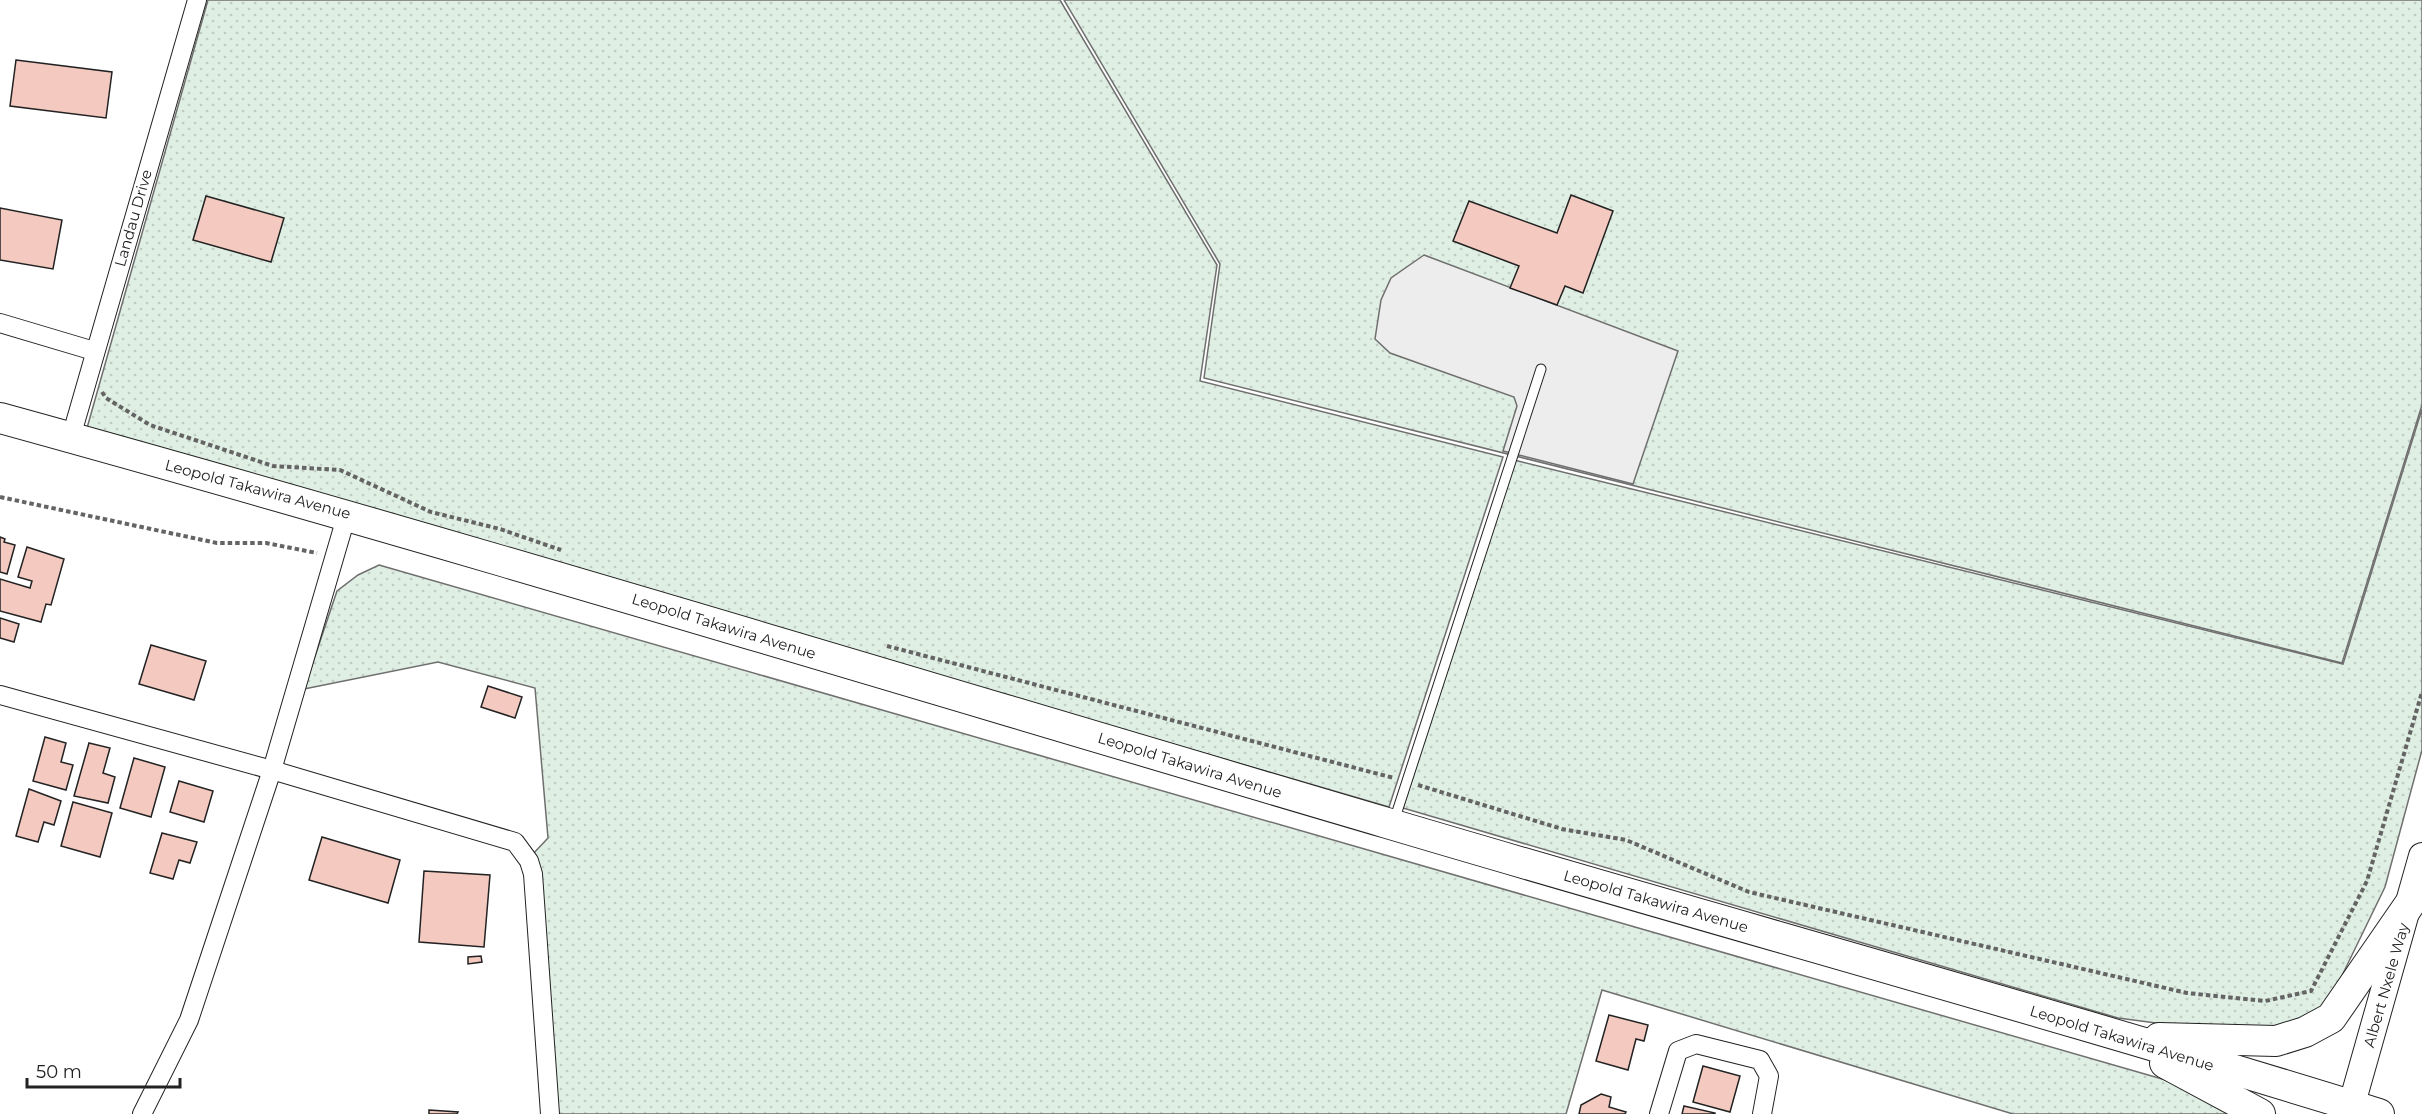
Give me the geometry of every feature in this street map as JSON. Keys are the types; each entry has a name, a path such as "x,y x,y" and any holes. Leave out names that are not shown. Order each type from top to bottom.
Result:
{"highway":[{"name":"Leopold Takawira Avenue","path":"0,418 347,514 1392,825 1822,948 2360,1111"},
{"path":"2118,1037 2276,1041 2305,1032 2331,1018 2409,904"},
{"path":"2118,1037 2260,1114"}],"main road":[{"name":"Albert Nxele Way","path":"2360,1111 2422,856"}],"street":[{"name":"Landau Drive","path":"70,437 197,0"},
{"path":"0,323 94,351"},
{"path":"142,1114 189,1020 272,770 347,514"},
{"path":"0,695 272,770 515,842 524,852 533,874 550,1114"},
{"path":"1659,1114 1678,1051 1696,1044 1760,1060 1769,1076 1762,1114"}],"lane":[{"path":"1392,825 1540,369"}],"path":[{"path":"88,373 106,398 150,425 273,466 340,470 430,512 500,529 568,552"},
{"path":"0,497 217,543 266,543 334,558"},
{"path":"876,644 1405,781 1562,829 1626,840 1749,892 2187,993 2265,1001 2311,991 2367,881 2422,692"}],"green space":[{"path":"208,0 1060,0 1217,265 1200,381 1503,457 1389,807 87,428"},
{"path":"1064,0 2422,0 2422,405 2342,663 1204,378 1220,264"},
{"path":"2422,409 2422,750 2385,887 2335,990 2323,1009 2274,1029 2179,1026 2118,1018 1403,808 1514,460 2343,664"},
{"path":"379,565 2176,1083 2236,1114 2013,1114 1602,990 1566,1114 554,1114 531,856 548,838 535,688 438,662 304,689 337,591 358,575"}],"shaded area":[{"path":"1424,255 1678,351 1633,484 1503,451 1517,406 1514,397 1390,353 1375,339 1381,300 1391,278"}],"building":[{"path":"16,60 112,72 106,118 10,106"},
{"path":"1571,195 1613,211 1583,293 1565,286 1557,305 1510,288 1519,266 1453,241 1469,201 1557,233"},
{"path":"206,196 284,218 271,262 193,240"},
{"path":"0,208 62,220 53,269 0,260"},
{"path":"0,537 5,539 4,542 15,545 7,574 0,572"},
{"path":"27,547 64,559 51,605 46,604 41,622 0,611 0,579 30,588 32,581 18,577"},
{"path":"0,618 19,624 14,642 0,638"},
{"path":"151,645 206,661 194,700 139,684"},
{"path":"488,686 522,697 515,718 481,707"},
{"path":"45,737 66,743 61,762 73,765 66,790 33,781"},
{"path":"89,743 110,748 103,773 115,777 108,803 74,796"},
{"path":"134,758 165,767 151,817 120,808"},
{"path":"179,781 213,791 204,822 170,812"},
{"path":"29,789 61,801 54,825 44,822 38,842 16,836"},
{"path":"73,802 112,813 100,857 61,846"},
{"path":"162,833 197,842 190,863 179,860 173,879 150,873"},
{"path":"322,837 400,860 388,903 309,880"},
{"path":"424,871 490,875 484,947 419,942"},
{"path":"481,956 482,962 468,964 468,957"},
{"path":"1609,1015 1648,1025 1644,1041 1636,1039 1628,1070 1596,1061"},
{"path":"1703,1066 1740,1076 1730,1112 1693,1102"},
{"path":"1601,1094 1611,1097 1609,1107 1626,1112 1625,1114 1579,1114 1581,1105"},
{"path":"1684,1106 1715,1113 1715,1114 1682,1114"},
{"path":"429,1110 458,1112 457,1114 429,1114"}]}
